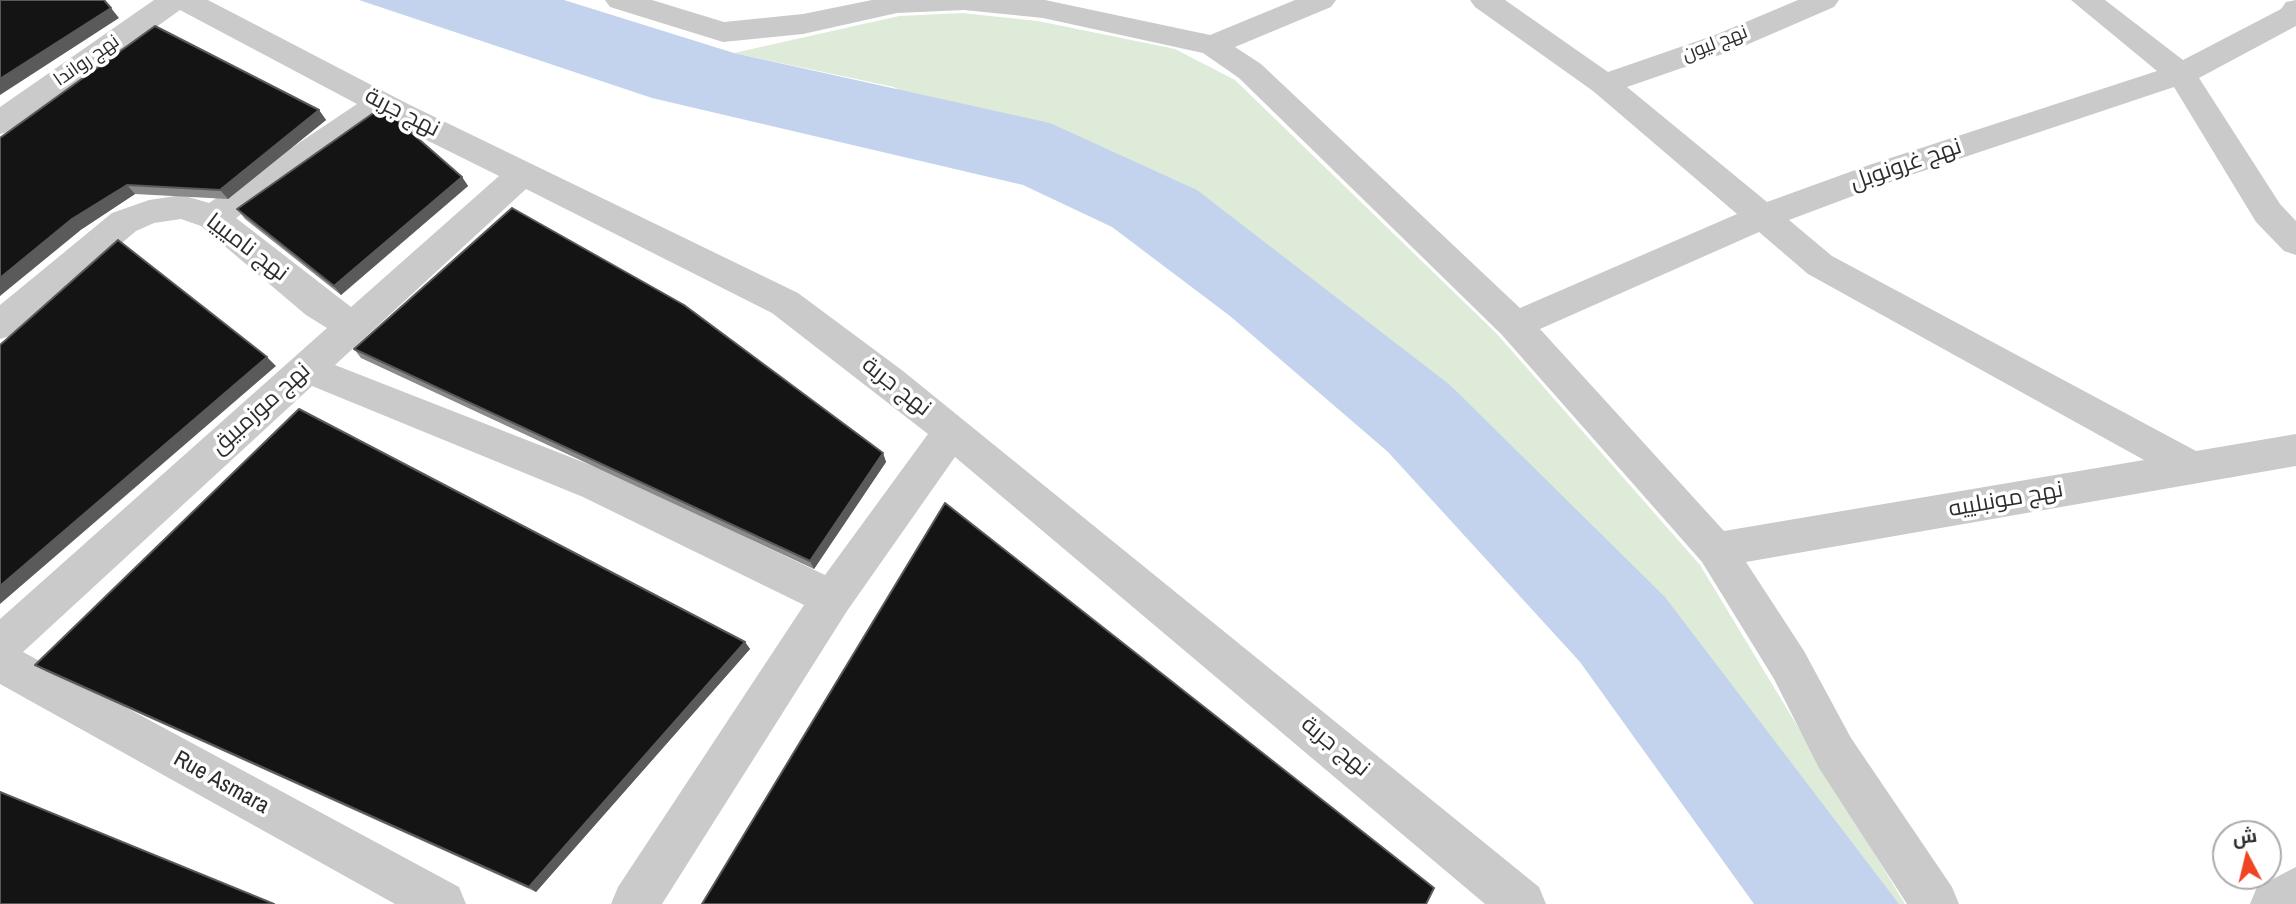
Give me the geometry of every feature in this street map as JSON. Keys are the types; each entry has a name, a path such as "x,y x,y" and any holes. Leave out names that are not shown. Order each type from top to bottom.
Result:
{"street":[{"name":"نهج رواندا","path":"0,123 174,0"},
{"name":"نهج جربة","path":"185,0 381,103 785,303 890,381 1501,896"},
{"path":"620,0 723,32 803,24 897,4 964,1 1043,9 1212,45 1250,71 1515,325 1716,550 1789,665 1835,753 1935,904"},
{"path":"803,24 851,0"},
{"path":"1212,45 1321,0"},
{"path":"1485,0 1604,84 1820,265 2193,468"},
{"name":"نهج ليون","path":"1604,84 1726,42 1825,0"},
{"path":"2086,0 2180,74 2268,213 2294,237"},
{"name":"نهج غرونوبل","path":"1515,325 1762,217 1881,173 2180,74 2294,15"},
{"path":"213,217 381,103"},
{"name":"نهج موزمبيق","path":"0,646 523,173"},
{"name":"نهج ناميبيا","path":"0,325 124,222 149,212 182,207 213,217 319,305 352,326"},
{"path":"305,368 597,485 832,598"},
{"path":"635,904 832,598 951,432"},
{"name":"نهج مونبلييه","path":"1716,550 2296,450"},
{"name":"Rue Asmara","path":"0,662 442,904"},
{"path":"2273,904 2296,891"}],"green space":[{"path":"962,13 1038,21 1175,49 1235,80 1497,334 1700,565 1905,904 1899,904 1450,385 894,87 734,53 899,16"}],"water":[{"path":"359,0 564,0 734,53 1050,123 1197,190 1450,385 1665,597 1899,904 1754,904 1580,662 1388,452 1230,316 1112,227 1023,185 652,98"}],"building":[{"path":"0,0 104,0 111,8 0,79"},
{"path":"155,26 319,110 220,190 127,185 72,219 0,278 0,138"},
{"path":"382,107 462,177 334,286 237,209"},
{"path":"512,208 684,305 883,453 810,561 354,349"},
{"path":"118,240 267,357 0,586 0,345"},
{"path":"299,409 745,642 529,887 35,665"},
{"path":"945,503 1434,888 1426,904 702,904"},
{"path":"0,792 274,904 0,904"}]}
